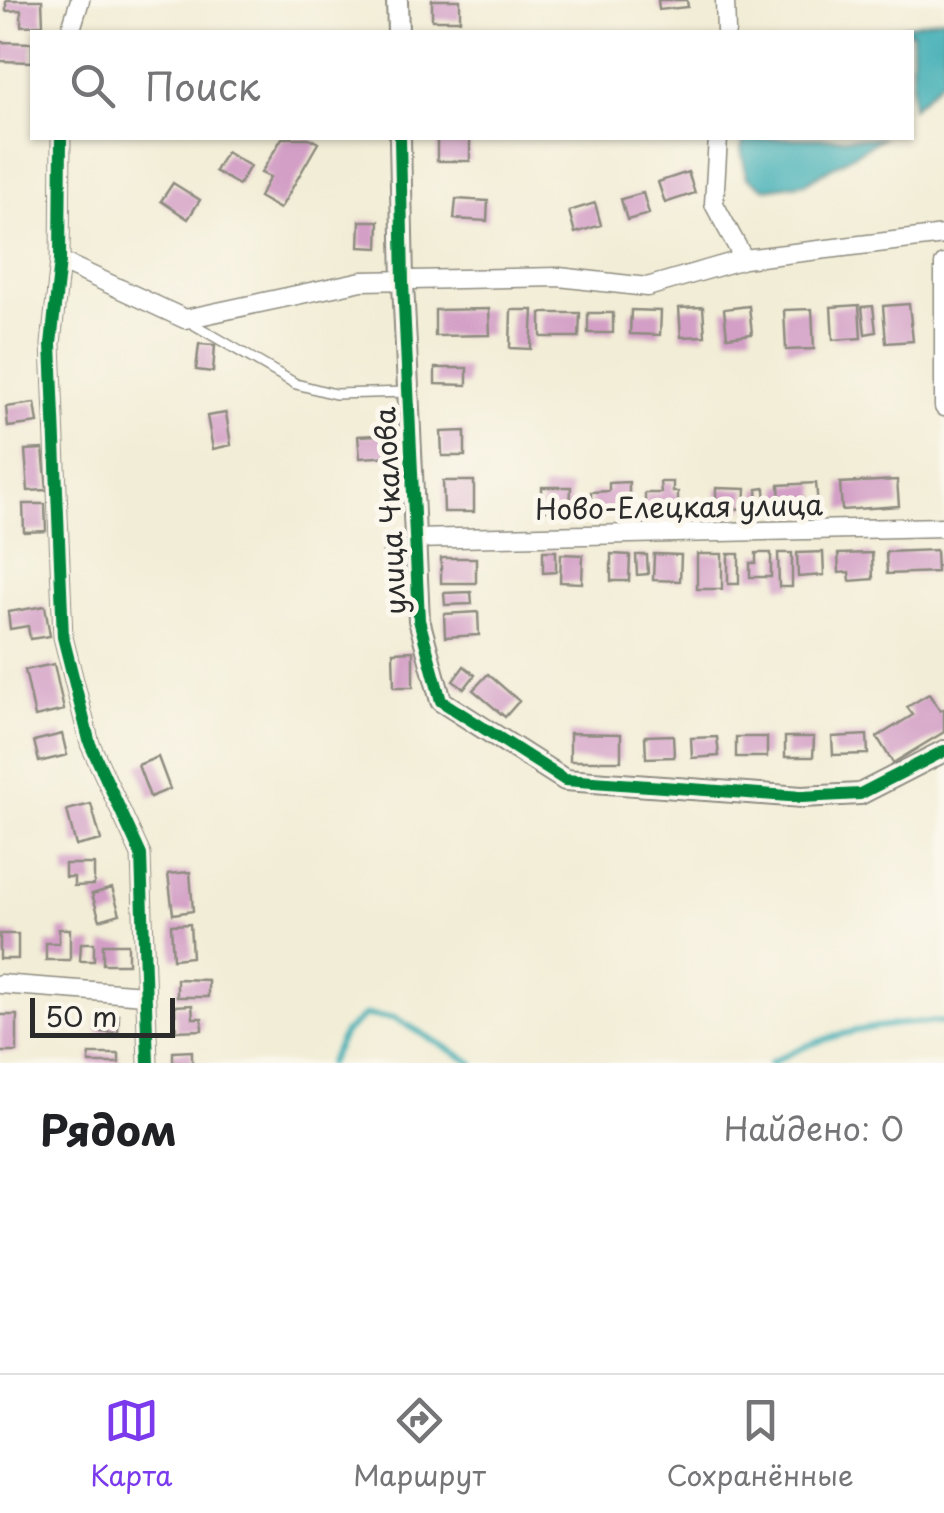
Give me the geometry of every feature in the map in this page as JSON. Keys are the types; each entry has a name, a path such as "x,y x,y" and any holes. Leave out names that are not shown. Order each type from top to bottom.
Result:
{"street":[{"path":"71,30 80,0"},
{"path":"397,0 398,30"},
{"path":"725,0 726,30"},
{"path":"61,140 60,261 51,344 63,637 90,744 141,855 148,1063"},
{"name":"улица Чкалова","path":"400,140 419,620 441,701 565,780 802,797 860,794 944,751"},
{"path":"718,140 714,204 744,259"},
{"path":"60,261 185,320 362,281 560,277 648,287 744,259 944,234"},
{"path":"944,264 944,406"},
{"name":"Ново-Елецкая улица","path":"414,539 944,527"},
{"path":"0,984 146,995"}],"lane":[{"path":"185,320 296,384 334,394 408,392"}],"water":[{"path":"944,18 944,78 914,106 914,30 887,30"},
{"path":"743,140 879,140 806,183 766,189 747,178 741,149"}],"building":[{"path":"6,0 42,0 43,25 21,26 21,10 6,11"},
{"path":"432,0 460,0 460,20 432,20"},
{"path":"658,0 687,0 688,7 659,10"},
{"path":"0,42 30,43 30,62 0,61"},
{"path":"281,140 318,143 280,209 259,197 270,177 261,173"},
{"path":"437,140 470,140 470,161 437,161"},
{"path":"226,152 250,166 239,185 215,171"},
{"path":"688,172 695,193 665,203 658,182"},
{"path":"173,183 200,200 188,219 161,201"},
{"path":"643,193 649,214 627,220 621,199"},
{"path":"456,199 488,201 487,221 454,219"},
{"path":"595,203 601,225 575,233 569,211"},
{"path":"360,221 379,221 378,248 359,247"},
{"path":"909,304 913,341 886,343 883,306"},
{"path":"859,305 861,338 833,340 831,307"},
{"path":"749,306 752,334 727,337 724,309"},
{"path":"873,306 876,332 865,334 862,307"},
{"path":"703,307 705,336 681,337 679,308"},
{"path":"489,309 490,335 435,336 435,310"},
{"path":"812,309 814,349 786,350 784,310"},
{"path":"511,310 533,310 531,349 510,348"},
{"path":"631,310 661,311 660,335 630,334"},
{"path":"541,313 580,313 579,337 541,337"},
{"path":"588,313 613,313 613,333 588,333"},
{"path":"199,344 215,345 213,372 196,370"},
{"path":"435,368 467,368 467,385 435,384"},
{"path":"35,403 38,423 8,427 6,407"},
{"path":"226,413 231,445 213,449 207,416"},
{"path":"465,431 465,456 442,456 441,432"},
{"path":"394,434 395,456 360,458 358,436"},
{"path":"43,449 47,490 28,491 25,450"},
{"path":"897,480 899,506 842,510 840,483"},
{"path":"443,481 474,481 474,512 444,512"},
{"path":"629,482 629,512 591,513 591,492 609,491 609,483"},
{"path":"660,482 673,482 673,492 678,492 678,511 645,512 645,493 661,493"},
{"path":"816,483 818,506 780,508 779,485"},
{"path":"542,487 571,487 570,510 542,510"},
{"path":"716,488 746,489 745,509 716,508"},
{"path":"765,488 766,507 758,507 757,489"},
{"path":"23,504 45,504 46,531 24,532"},
{"path":"402,550 405,571 386,573 383,552"},
{"path":"936,550 937,572 887,574 886,552"},
{"path":"543,551 556,551 556,572 543,573"},
{"path":"823,552 824,575 798,577 797,553"},
{"path":"756,553 771,553 771,577 750,577 750,563 756,563"},
{"path":"778,553 792,553 792,587 779,587"},
{"path":"872,553 873,579 850,581 849,572 839,573 838,554"},
{"path":"561,554 583,555 582,583 560,582"},
{"path":"611,554 630,555 629,581 611,581"},
{"path":"654,554 681,555 680,581 653,580"},
{"path":"697,554 722,554 722,589 697,589"},
{"path":"728,554 739,554 739,584 728,584"},
{"path":"636,555 647,555 648,574 637,575"},
{"path":"441,558 476,558 476,583 441,583"},
{"path":"471,592 472,604 445,605 444,593"},
{"path":"45,606 50,636 30,639 28,626 10,629 8,612"},
{"path":"478,612 479,635 445,637 444,614"},
{"path":"413,651 413,687 394,687 393,652"},
{"path":"54,664 64,710 35,717 25,670"},
{"path":"464,666 475,675 464,689 453,681"},
{"path":"488,674 519,701 505,717 473,690"},
{"path":"929,694 940,711 944,709 944,732 893,763 877,737 913,715 907,707"},
{"path":"570,733 621,734 621,761 570,761"},
{"path":"62,734 67,755 39,762 34,741"},
{"path":"673,735 674,757 646,758 645,736"},
{"path":"867,735 868,754 833,755 832,737"},
{"path":"717,737 719,756 692,758 691,738"},
{"path":"736,737 767,737 767,757 736,757"},
{"path":"785,737 814,737 813,757 785,757"},
{"path":"158,757 170,789 150,797 138,765"},
{"path":"91,804 101,840 76,846 67,810"},
{"path":"65,864 94,864 94,885 74,886 74,877 65,877"},
{"path":"190,872 193,911 173,914 168,874"},
{"path":"112,888 120,914 100,920 92,894"},
{"path":"190,924 192,957 173,959 171,925"},
{"path":"59,929 70,929 70,960 46,960 46,943 59,943"},
{"path":"0,934 18,934 18,959 0,959"},
{"path":"81,943 94,943 94,961 80,961"},
{"path":"103,944 128,944 128,964 103,964"},
{"path":"177,979 208,980 208,997 177,997"},
{"path":"192,1005 193,1018 202,1018 202,1030 176,1031 175,1006"},
{"path":"0,1015 17,1015 17,1052 0,1052"},
{"path":"97,1015 119,1015 118,1033 97,1032"},
{"path":"192,1051 192,1063 173,1063 173,1052"},
{"path":"89,1054 119,1054 119,1063 89,1063"}],"waterway":[{"path":"329,1063 344,1033 365,1015 395,1018 473,1063"},
{"path":"770,1063 854,1031 944,1022"}],"cycle path":[{"path":"61,140 60,261 51,344 63,637 90,744 141,855 148,1063"},
{"path":"400,140 419,620 441,701 565,780 802,797 860,794 944,751"}]}
